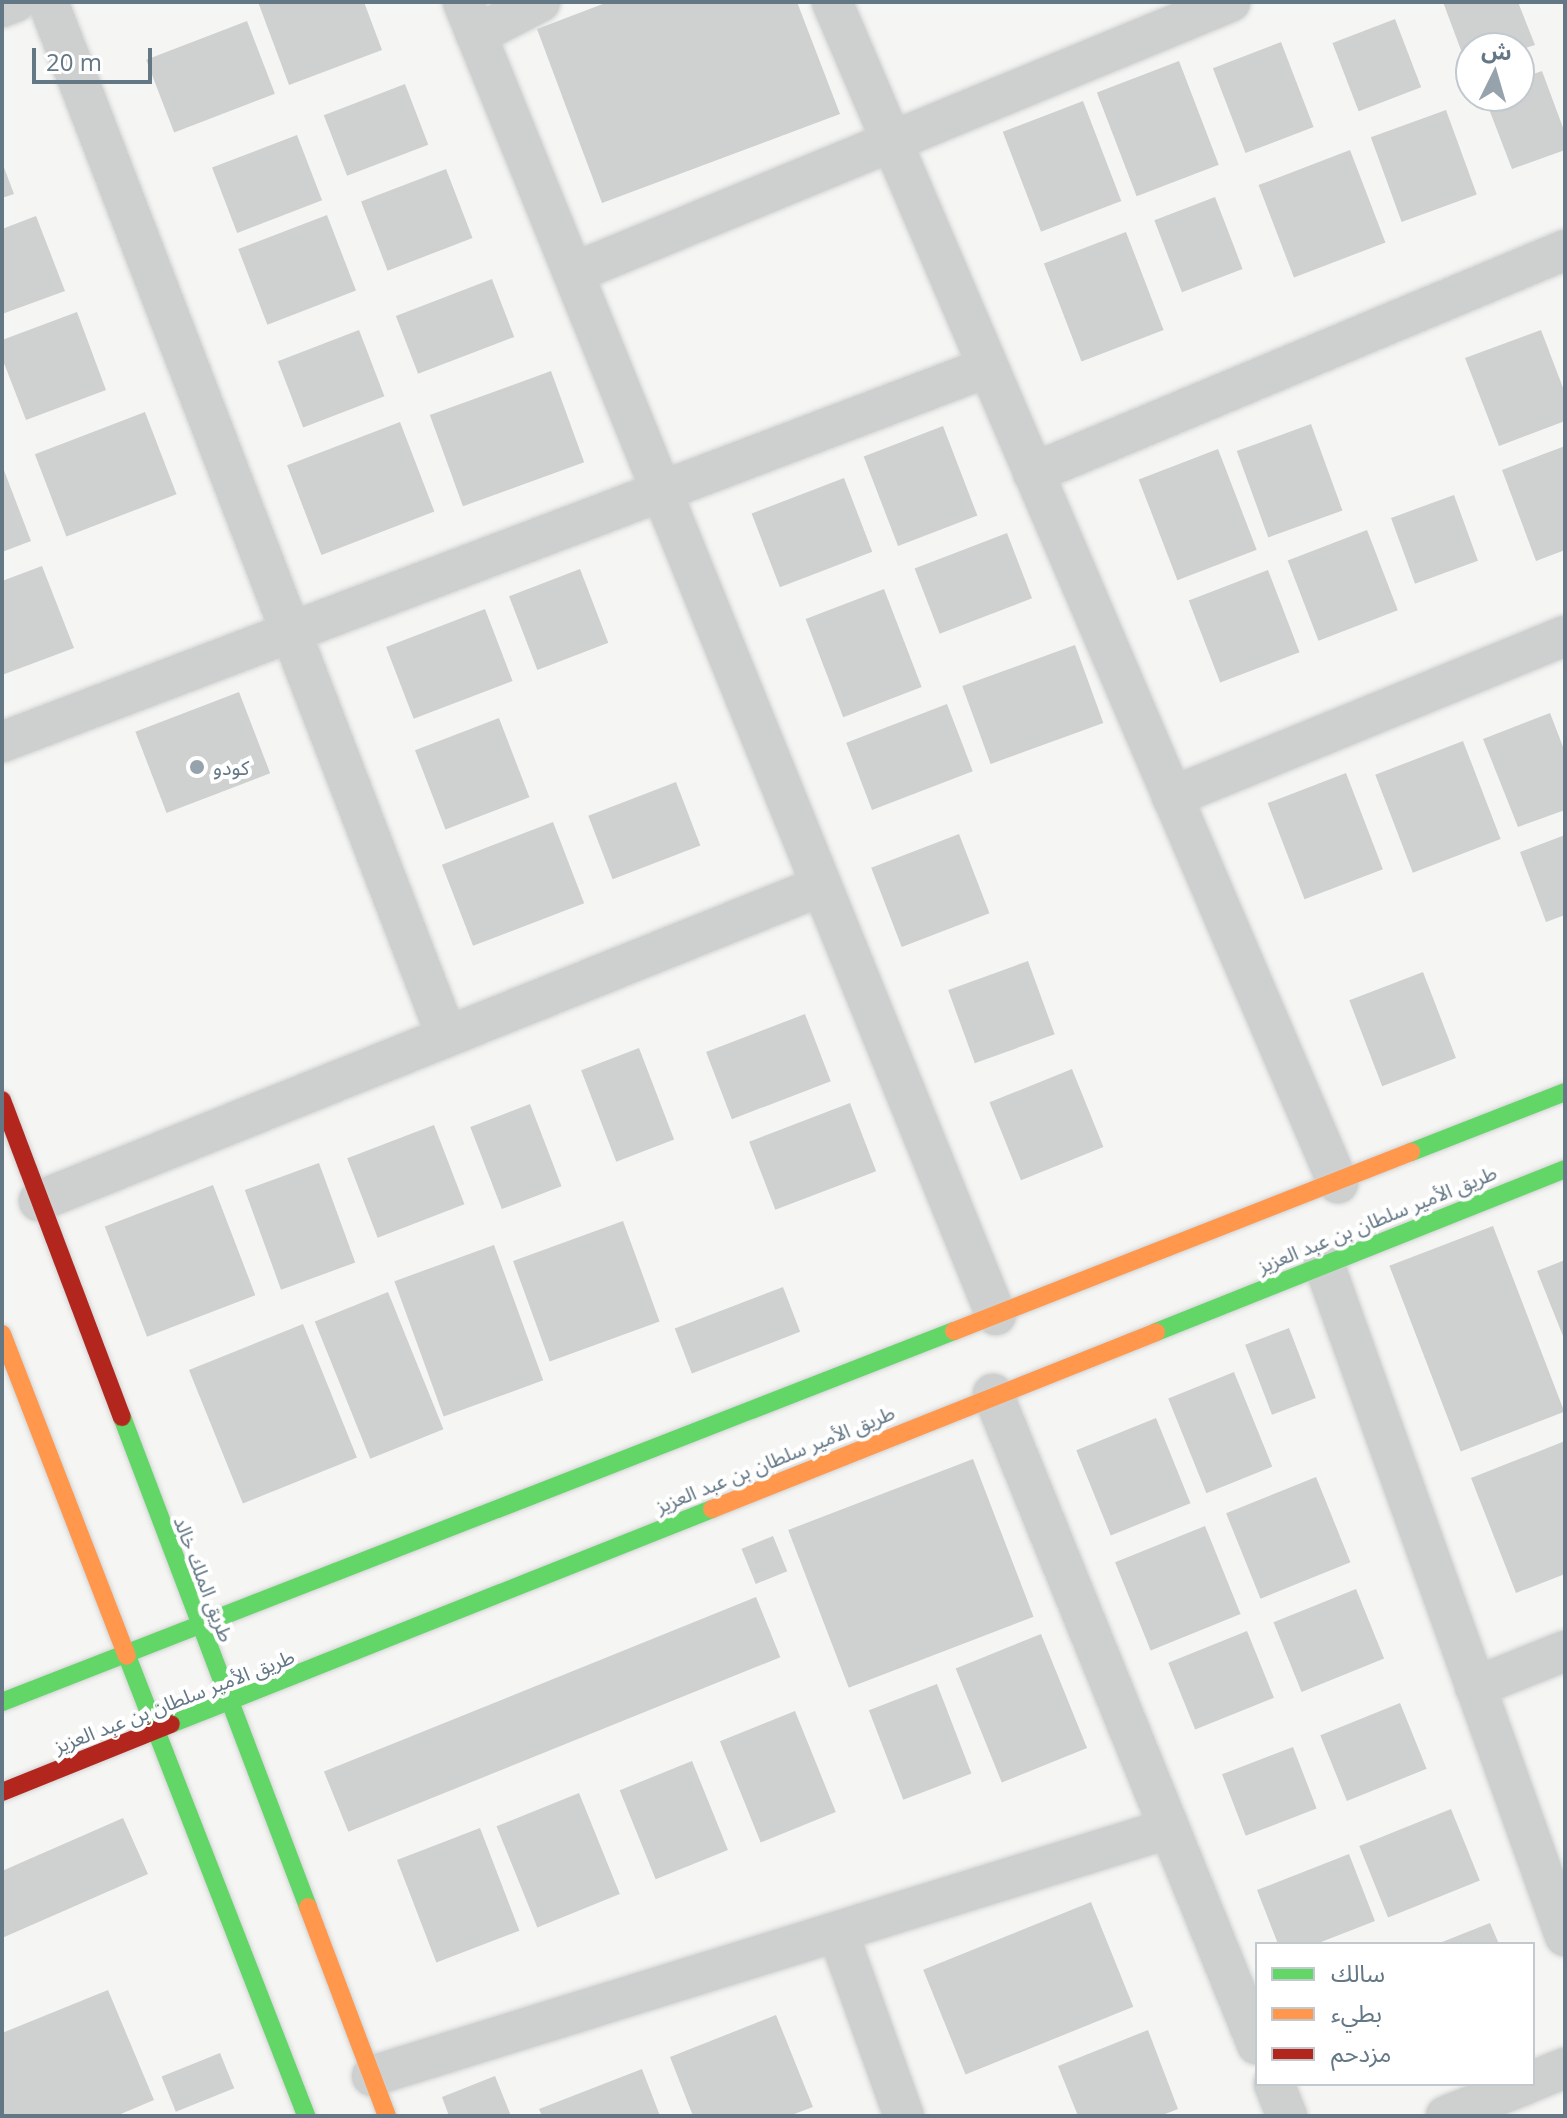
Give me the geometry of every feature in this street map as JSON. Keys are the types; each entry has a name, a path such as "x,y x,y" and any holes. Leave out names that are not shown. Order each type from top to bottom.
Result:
{"main road":[{"path":"2,1702 123,1652 1338,1183 1565,1092"},
{"name":"طريق الملك خالد","path":"2,1100 198,1625 387,2116"},
{"name":"طريق الأمير سلطان بن عبد العزيز","path":"2,1792 229,1705 993,1394 1565,1169"},
{"path":"2,1334 123,1652 306,2116"}],"street":[{"path":"2,7 15,2"},
{"path":"48,2 447,1037"},
{"path":"540,2 470,19 996,1315"},
{"path":"832,2 1338,1183"},
{"path":"573,273 891,139 1230,2"},
{"path":"1033,473 1565,250"},
{"path":"2,742 988,367"},
{"path":"1172,797 1565,636"},
{"path":"39,1201 821,886"},
{"path":"1324,1264 1565,1936"},
{"path":"993,1394 1167,1829 1255,2039"},
{"path":"1475,1687 1565,1651"},
{"path":"372,2076 1167,1829"},
{"path":"838,1933 904,2116"},
{"path":"1535,2080 1565,2068"},
{"path":"1275,2086 1287,2116"},
{"path":"1446,2116 1521,2086"}],"building":[{"path":"258,2 364,2 382,50 289,85"},
{"path":"608,2 797,2 840,114 602,203 537,29"},
{"path":"1443,2 1518,2 1530,32 1455,32"},
{"path":"1395,19 1421,87 1359,111 1332,43"},
{"path":"247,21 275,94 174,133 146,60"},
{"path":"1281,42 1314,127 1245,153 1213,68"},
{"path":"1179,61 1219,165 1137,196 1097,93"},
{"path":"1542,71 1565,133 1565,150 1512,169 1490,112 1535,112 1535,73"},
{"path":"405,84 428,145 347,176 324,115"},
{"path":"1083,101 1121,201 1041,232 1003,132"},
{"path":"1446,110 1477,195 1402,222 1371,137"},
{"path":"297,135 322,200 237,233 212,168"},
{"path":"1350,150 1385,242 1294,278 1259,185"},
{"path":"2,162 14,194 2,198"},
{"path":"446,169 473,238 388,271 361,202"},
{"path":"1215,197 1243,269 1182,292 1154,220"},
{"path":"327,215 356,291 267,325 238,249"},
{"path":"36,216 65,291 2,314 2,229"},
{"path":"1126,232 1164,330 1081,362 1044,264"},
{"path":"492,279 514,337 418,374 396,316"},
{"path":"77,312 106,390 26,420 2,358 2,340"},
{"path":"359,330 384,396 303,427 278,361"},
{"path":"1541,330 1565,393 1565,421 1499,446 1465,358"},
{"path":"551,371 584,462 463,506 430,415"},
{"path":"145,412 177,494 66,536 35,454"},
{"path":"400,422 434,512 321,555 287,465"},
{"path":"1311,424 1342,510 1268,537 1237,451"},
{"path":"943,426 977,516 898,546 864,456"},
{"path":"1565,446 1565,550 1536,561 1502,470"},
{"path":"1218,449 1257,550 1177,580 1139,479"},
{"path":"2,465 31,541 2,552"},
{"path":"844,478 872,552 780,587 752,513"},
{"path":"1454,495 1478,561 1415,584 1391,518"},
{"path":"1367,530 1398,610 1318,641 1288,560"},
{"path":"1007,533 1032,598 940,634 915,568"},
{"path":"42,566 74,648 2,675 2,581"},
{"path":"580,569 608,643 537,670 509,596"},
{"path":"1268,570 1300,652 1220,683 1189,600"},
{"path":"884,589 922,687 843,717 806,619"},
{"path":"485,609 513,681 414,719 386,647"},
{"path":"1075,645 1103,723 991,764 962,686"},
{"path":"239,692 270,773 167,813 135,732"},
{"path":"947,704 973,771 872,810 846,743"},
{"path":"1550,713 1565,752 1565,810 1518,827 1483,739"},
{"path":"499,718 529,797 445,830 415,750"},
{"path":"1463,741 1501,839 1413,873 1375,775"},
{"path":"1346,773 1383,869 1304,899 1268,803"},
{"path":"676,782 700,845 613,879 588,816"},
{"path":"553,822 584,903 473,946 442,865"},
{"path":"959,834 989,913 902,947 871,868"},
{"path":"1565,835 1565,915 1546,922 1520,852"},
{"path":"1028,961 1055,1034 975,1063 948,990"},
{"path":"1423,972 1456,1058 1382,1086 1349,1000"},
{"path":"805,1014 831,1081 732,1119 706,1052"},
{"path":"639,1048 674,1139 616,1162 581,1070"},
{"path":"1072,1069 1103,1147 1021,1180 989,1102"},
{"path":"850,1103 876,1171 775,1210 749,1142"},
{"path":"530,1104 562,1186 502,1209 470,1127"},
{"path":"434,1125 464,1204 378,1238 347,1158"},
{"path":"319,1163 355,1263 281,1290 245,1190"},
{"path":"213,1185 255,1295 147,1337 105,1227"},
{"path":"623,1221 660,1322 550,1362 513,1261"},
{"path":"1493,1226 1564,1412 1461,1452 1389,1266"},
{"path":"494,1245 543,1380 444,1417 394,1281"},
{"path":"1565,1260 1565,1341 1537,1271"},
{"path":"783,1287 800,1332 692,1373 675,1329"},
{"path":"388,1292 443,1429 370,1459 315,1322"},
{"path":"303,1324 357,1458 243,1504 189,1370"},
{"path":"1289,1328 1316,1398 1272,1415 1245,1345"},
{"path":"1234,1372 1272,1467 1206,1493 1168,1399"},
{"path":"1156,1418 1190,1503 1111,1536 1076,1450"},
{"path":"1565,1441 1565,1574 1516,1593 1471,1478"},
{"path":"973,1459 1034,1617 849,1688 788,1530"},
{"path":"1316,1477 1350,1562 1261,1599 1226,1513"},
{"path":"1205,1526 1241,1614 1151,1650 1115,1562"},
{"path":"773,1536 787,1571 756,1584 741,1549"},
{"path":"1356,1589 1384,1659 1302,1692 1273,1622"},
{"path":"756,1597 780,1657 348,1832 324,1772"},
{"path":"1247,1631 1274,1698 1195,1730 1168,1663"},
{"path":"1041,1634 1087,1748 1002,1783 956,1668"},
{"path":"937,1684 971,1774 903,1800 869,1710"},
{"path":"1400,1703 1427,1769 1347,1801 1320,1735"},
{"path":"795,1711 836,1812 761,1842 720,1741"},
{"path":"1293,1747 1317,1809 1246,1836 1222,1774"},
{"path":"692,1761 728,1850 656,1879 620,1790"},
{"path":"579,1793 620,1894 537,1927 496,1826"},
{"path":"1451,1809 1480,1880 1388,1917 1359,1846"},
{"path":"123,1818 148,1874 2,1938 2,1871"},
{"path":"480,1828 519,1931 436,1963 397,1860"},
{"path":"1349,1854 1375,1921 1321,1942 1277,1942 1257,1890"},
{"path":"1091,1902 1133,2007 966,2075 923,1970"},
{"path":"1490,1923 1498,1942 1442,1942"},
{"path":"108,1990 154,2100 116,2116 2,2116 2,2033"},
{"path":"776,2015 813,2107 789,2116 693,2116 670,2057"},
{"path":"1148,2030 1178,2109 1160,2116 1078,2116 1058,2066"},
{"path":"220,2053 234,2088 176,2112 162,2077"},
{"path":"642,2069 660,2116 542,2116 539,2109"},
{"path":"495,2076 511,2116 449,2116 442,2097"}],"traffic: fast":[{"path":"1411,1152 1565,1092"},
{"path":"1156,1332 1565,1169"},
{"path":"2,1702 954,1331"},
{"path":"122,1417 308,1907"},
{"path":"171,1724 712,1509"},
{"path":"127,1656 306,2116"}],"traffic: slow":[{"path":"954,1331 1411,1152"},
{"path":"712,1509 1156,1332"},
{"path":"2,1334 127,1656"},
{"path":"308,1907 387,2116"}],"traffic: jam":[{"path":"2,1100 122,1417"},
{"path":"2,1792 171,1724"}],"place":[{"name":"كودو","path":"197,767"}]}
